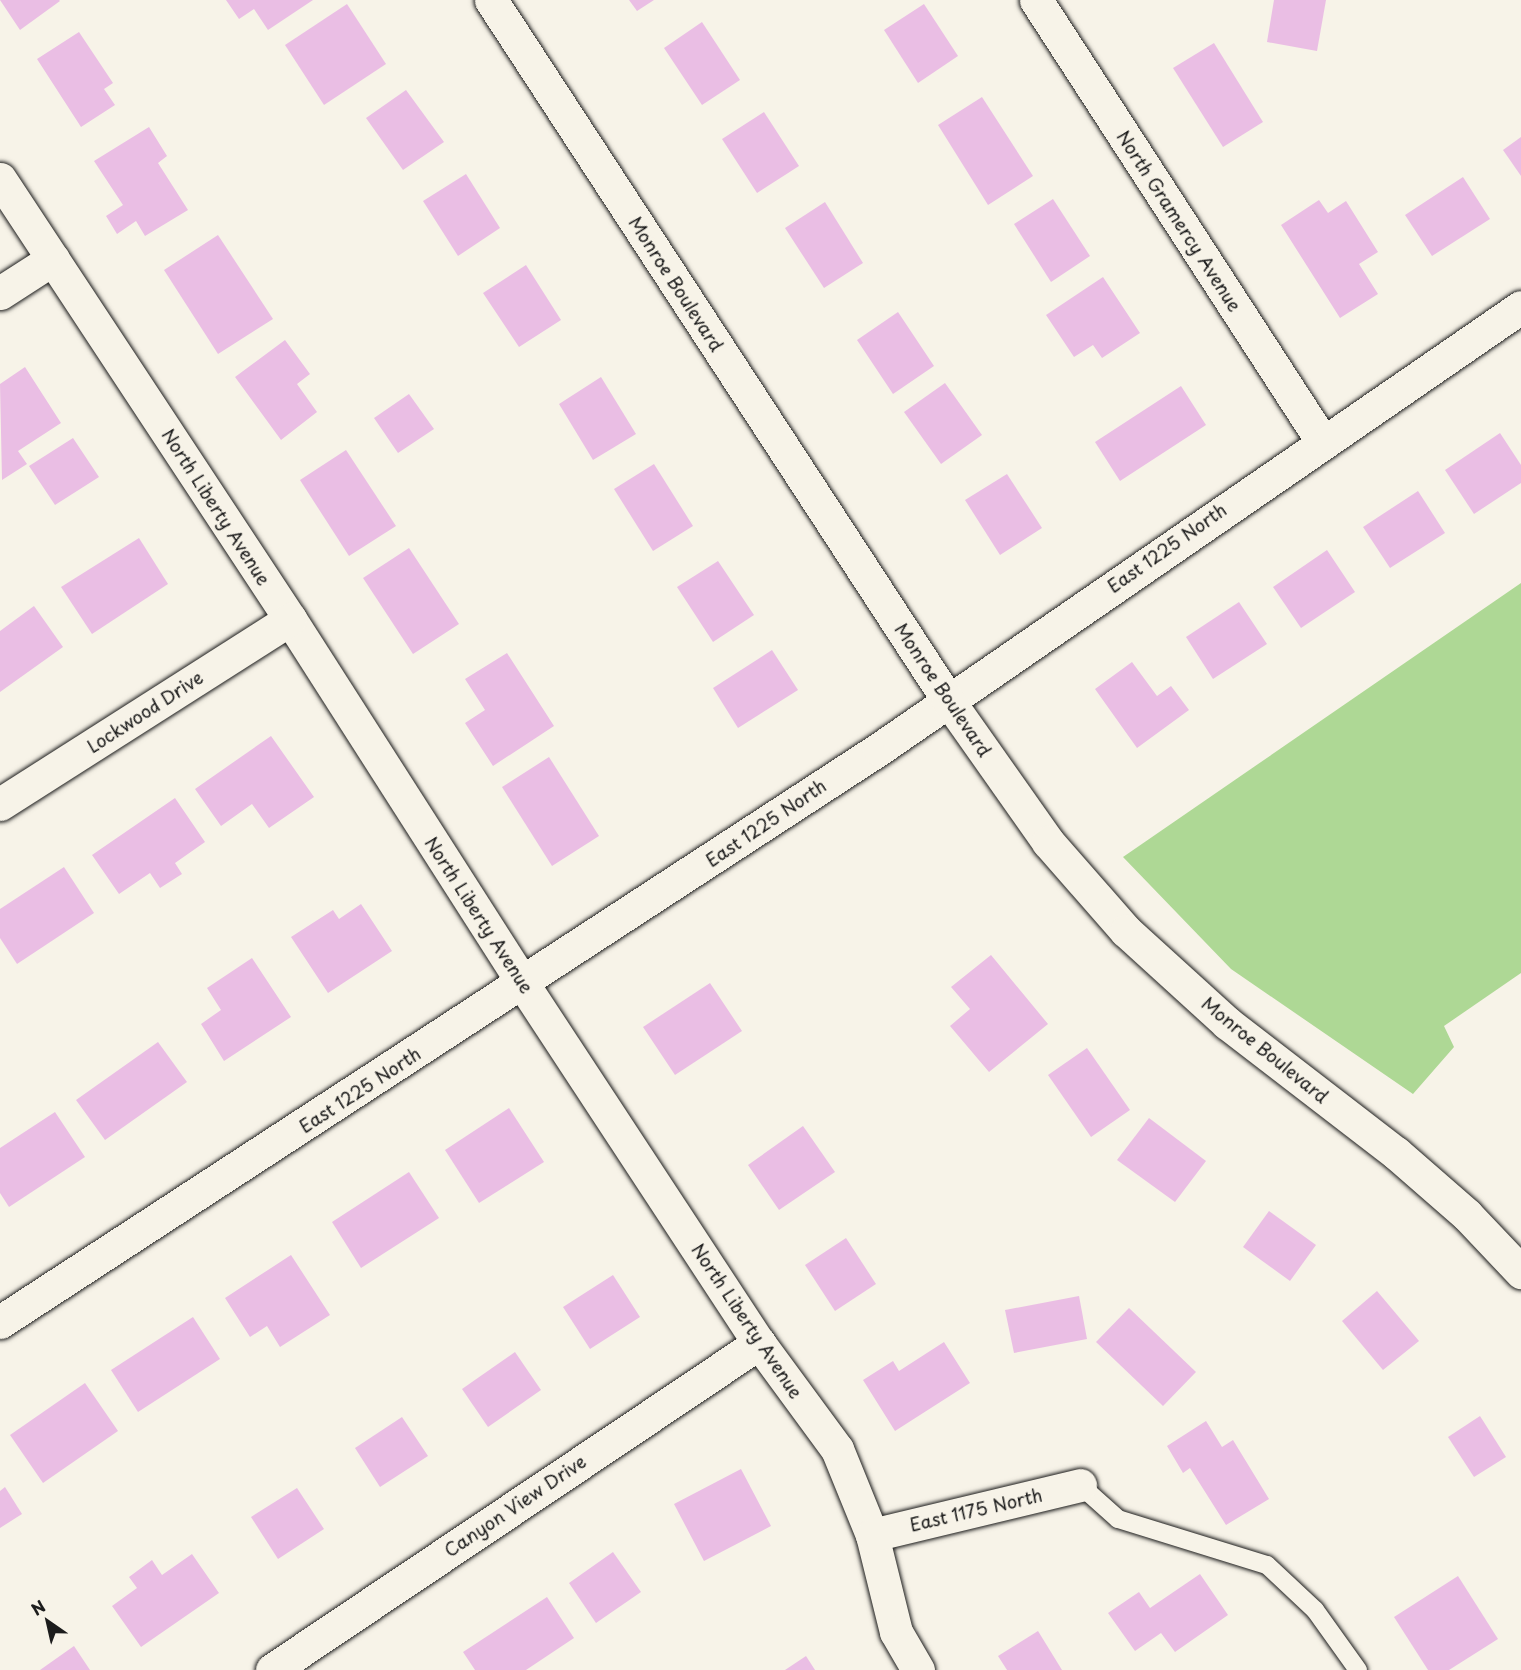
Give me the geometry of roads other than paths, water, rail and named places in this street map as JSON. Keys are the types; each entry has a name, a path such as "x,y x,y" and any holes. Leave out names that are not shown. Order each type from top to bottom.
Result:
{"street":[{"name":"Monroe Boulevard","path":"491,0 948,700 1048,842 1126,931 1227,1023 1396,1153 1467,1215 1521,1272"},
{"name":"North Gramercy Avenue","path":"1036,0 1322,441"},
{"name":"North Liberty Avenue","path":"0,179 290,619 523,984 759,1342 837,1449 872,1535 896,1632 918,1670"},
{"path":"0,293 53,259"},
{"name":"East 1225 North","path":"0,1322 523,984 948,700 1322,441 1521,307"},
{"name":"Lockwood Drive","path":"0,804 290,619"},
{"name":"Canyon View Drive","path":"272,1670 759,1342"},
{"name":"East 1175 North","path":"872,1535 1080,1485"}],"lane":[{"path":"1080,1485 1118,1519 1266,1565 1315,1610 1358,1670"}]}
